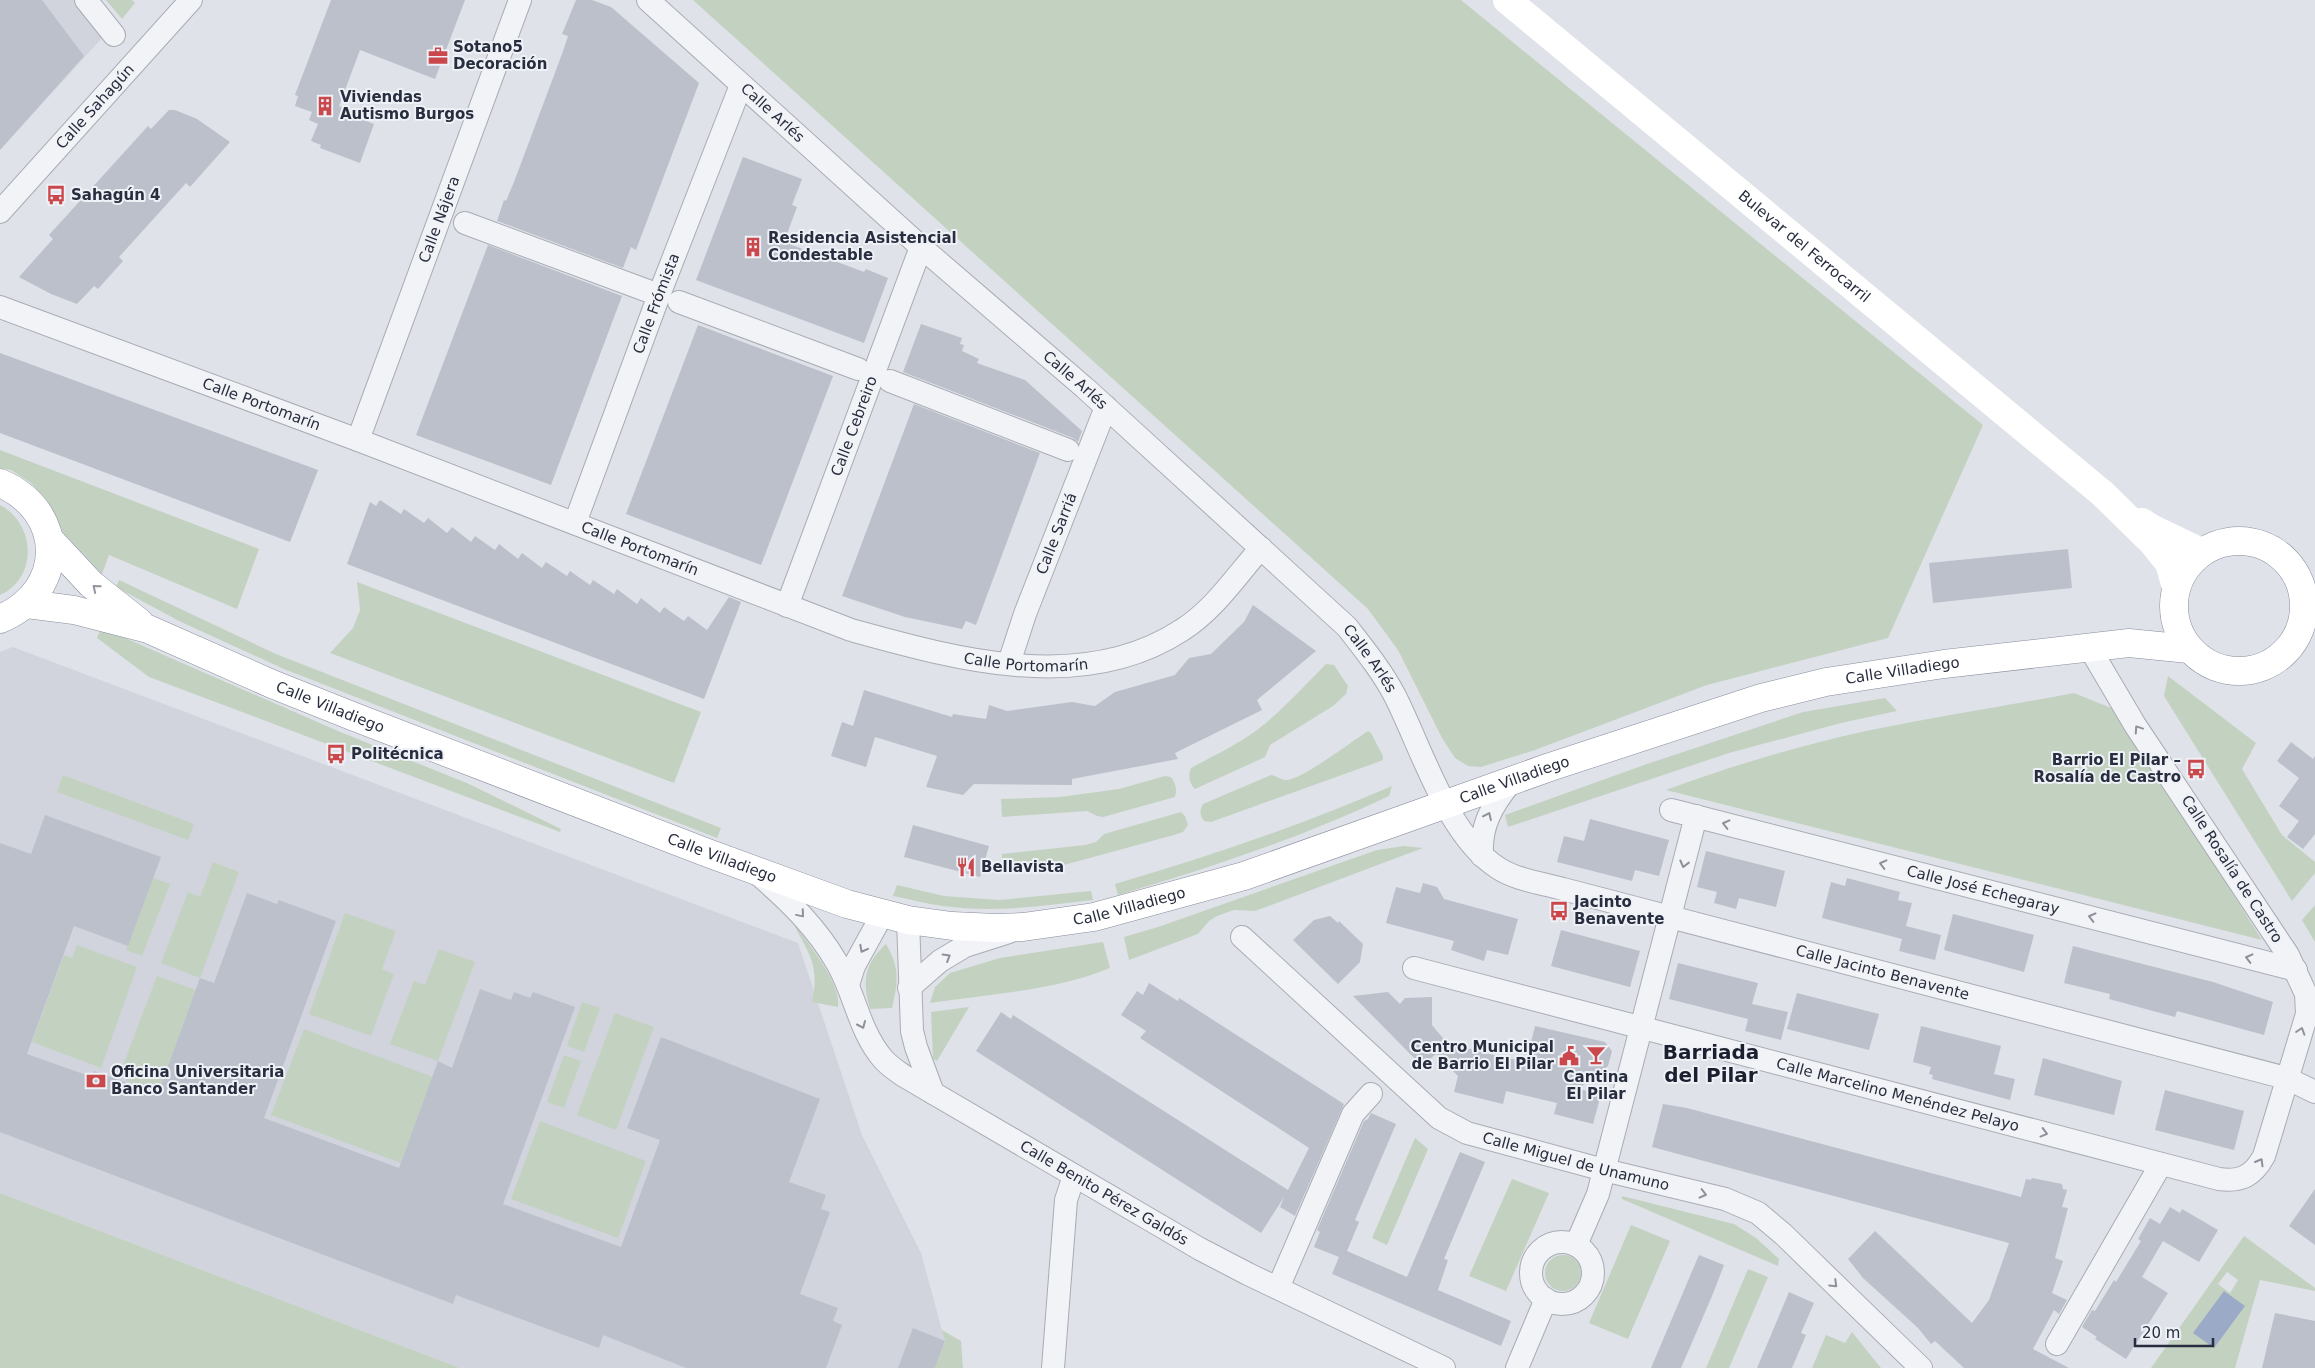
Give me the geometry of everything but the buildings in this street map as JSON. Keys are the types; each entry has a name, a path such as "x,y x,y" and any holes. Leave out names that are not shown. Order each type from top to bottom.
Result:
{"main road":[{"name":"Bulevar del Ferrocarril","path":"1507,0 2102,494 2152,542 2169,563 2174,598"},
{"path":"0,483 16,490 29,500 39,512 50,540 49,565 41,586 27,604 0,619"},
{"name":"Bulevar del Ferrocarril","path":"2102,494 2153,529 2201,552"},
{"name":"Calle Villadiego","path":"50,540 91,584 148,629"},
{"path":"2241,540 2262,544 2280,554 2308,585 2305,610 2308,629 2289,650 2271,663 2250,671 2228,671 2207,663 2190,649 2178,630 2174,598 2186,567 2201,552 2220,543 2241,540"},
{"name":"Calle Villadiego","path":"2129,642 2174,598"},
{"name":"Calle Villadiego","path":"27,604 74,610 148,629 272,684 352,716 752,869 882,915 952,926 1023,927 1071,921 1101,915 1244,876 1511,782 1761,698 1826,682 1944,664 2129,642 2190,649"}],"street":[{"path":"86,0 114,35"},
{"name":"Calle Sahagún","path":"0,212 191,0"},
{"name":"Calle Nájera","path":"358,440 520,0"},
{"name":"Calle Arlés","path":"648,0 921,247 1106,407 1347,627 1375,664 1394,696 1447,805"},
{"name":"Calle Frómista","path":"575,524 659,295 741,85"},
{"path":"465,222 648,291"},
{"name":"Calle Cebreiro","path":"787,606 921,247"},
{"path":"679,302 858,369"},
{"name":"Calle Portomarín","path":"0,307 358,440 851,630 924,650 976,660 1064,666 1096,664 1130,656 1182,630 1202,614 1261,548"},
{"path":"890,381 1068,450"},
{"name":"Calle Sarriá","path":"1009,663 1106,407"},
{"name":"Calle Rosalía de Castro","path":"2089,647 2135,725 2176,784 2296,970 2308,1004 2307,1014 2286,1078"},
{"path":"1482,856 1481,841 1484,824 1499,796 1511,782"},
{"name":"Calle Jacinto Benavente","path":"1447,805 1469,842 1482,856 1499,869 1524,878 2286,1078"},
{"name":"Calle José Echegaray","path":"1671,810 2296,970"},
{"path":"1576,1245 1598,1194 1696,816"},
{"name":"Calle Benito Pérez Galdós","path":"752,869 796,908 824,943 848,985 865,1032 884,1061 904,1076 1200,1249 1444,1368"},
{"path":"848,985 854,966 882,915"},
{"path":"908,920 909,988 916,1047 933,1093"},
{"path":"909,988 940,961 965,946 1023,927"},
{"name":"Calle Miguel de Unamuno","path":"1242,937 1439,1118 1467,1133 1604,1170 1724,1199 1758,1213 1783,1234 1921,1368"},
{"name":"Calle Marcelino Menéndez Pelayo","path":"1414,968 2219,1179 2233,1181 2247,1177 2257,1168 2264,1156 2286,1078"},
{"path":"884,1061 893,1062 910,1056 916,1047"},
{"path":"2286,1078 2315,1092"},
{"path":"1278,1288 1353,1114 1371,1094"},
{"path":"2057,1344 2162,1164"},
{"path":"1053,1368 1066,1200 1074,1176"},
{"path":"1555,1243 1576,1245 1589,1257 1593,1276 1591,1285 1578,1299 1569,1303 1559,1304 1546,1299 1536,1288 1532,1279 1534,1260 1539,1252 1555,1243"},
{"path":"1517,1368 1546,1299"}],"shaded area":[{"path":"0,0 74,0 102,38 0,150"},
{"path":"13,647 798,943 862,1135 921,1253 945,1341 935,1368 460,1368 0,1193 0,652"}],"green space":[{"path":"106,0 132,0 135,3 122,19"},
{"path":"693,0 1461,0 1983,425 1888,638 1707,685 1535,750 1481,767 1468,766 1455,758 1442,738 1398,650 1368,609"},
{"path":"0,450 259,549 237,609 109,555 102,574 63,532 48,502 31,483 11,470 0,468"},
{"path":"0,505 12,513 20,524 26,537 28,550 21,576 13,587 0,595"},
{"path":"119,580 276,654 721,828 717,838 284,669 179,621 116,587"},
{"path":"357,582 701,712 674,783 330,653 353,628 360,610"},
{"path":"100,631 125,638 338,731 469,784 561,829 560,832 149,677 97,638"},
{"path":"1326,664 1334,665 1348,686 1346,694 1333,706 1270,745 1265,757 1195,789 1191,785 1191,768 1257,730 1284,707"},
{"path":"2168,676 2256,743 2242,769 2282,835 2315,862 2315,873 2292,901 2164,696"},
{"path":"2074,693 2116,710 2262,940 1666,790 1765,757 1815,743 1866,731"},
{"path":"1885,698 1897,711 1841,723 1729,753 1508,827 1505,815 1644,765 1803,712"},
{"path":"1368,731 1371,733 1383,756 1383,760 1211,822 1204,821 1201,815 1203,804 1271,775 1286,780 1303,774"},
{"path":"63,775 194,824 188,840 57,792"},
{"path":"1165,776 1171,777 1174,782 1176,789 1175,797 1103,817 1087,811 1002,817 1001,799 1060,797 1119,789"},
{"path":"1392,786 1389,796 1323,825 1222,863 1118,895 1115,884 1255,839 1324,814"},
{"path":"1181,812 1185,816 1188,825 1183,832 1174,835 1064,865 1002,871 1002,854 1085,845 1096,842 1104,834"},
{"path":"1404,846 1423,848 1255,911 1234,910 1217,916 1209,921 1198,934 1129,960 1124,937 1158,927 1377,850"},
{"path":"213,862 239,872 200,978 161,963 188,892 200,897"},
{"path":"153,878 170,884 142,956 126,950"},
{"path":"897,885 944,896 999,900 1091,891 1093,900 1018,908 962,908 893,896"},
{"path":"2315,905 2315,942 2302,920"},
{"path":"345,913 396,931 382,969 394,974 371,1036 309,1014"},
{"path":"792,921 822,962 829,975 838,997 838,1007 812,1002 815,978 814,969 808,951"},
{"path":"1103,942 1110,968 1089,976 1022,991 930,1003 935,987 950,973 1000,958"},
{"path":"886,944 896,968 896,990 892,1008 870,1009 866,990 867,974 873,959"},
{"path":"77,945 137,967 101,1068 32,1042 64,955 72,958"},
{"path":"439,949 475,962 438,1061 390,1044 414,981 425,985"},
{"path":"157,976 196,990 158,1094 126,1081 130,1071 122,1068"},
{"path":"582,1002 600,1008 584,1052 567,1046"},
{"path":"969,1007 937,1061 933,1059 931,1012"},
{"path":"615,1013 654,1027 616,1130 577,1115"},
{"path":"304,1029 433,1077 401,1163 271,1115"},
{"path":"564,1055 581,1061 564,1108 547,1102"},
{"path":"540,1121 646,1161 618,1238 511,1199"},
{"path":"1415,1138 1428,1149 1387,1245 1372,1238"},
{"path":"1512,1179 1549,1193 1506,1291 1469,1276"},
{"path":"0,1193 460,1368 0,1368"},
{"path":"1622,1196 1734,1224 1756,1238 1779,1259 1778,1266 1622,1199"},
{"path":"1631,1225 1670,1241 1628,1339 1589,1323"},
{"path":"2244,1236 2315,1288 2315,1291 2260,1280 2235,1368 2151,1368","holes":["2227,1272 2238,1280 2230,1293 2218,1284"]},
{"path":"1563,1255 1570,1256 1576,1260 1580,1266 1580,1280 1576,1286 1570,1290 1563,1291 1556,1290 1550,1286 1546,1280 1545,1273 1546,1266 1550,1260 1556,1256"},
{"path":"1748,1269 1768,1277 1729,1368 1706,1368"},
{"path":"942,1330 961,1341 963,1368 935,1368 945,1341"},
{"path":"1852,1332 1881,1368 1812,1368 1826,1335 1845,1343"}],"water":[{"path":"2224,1291 2245,1306 2214,1348 2193,1333"}],"place":[{"name":"Sotano5 Decoración","path":"438,56"},
{"name":"Viviendas Autismo Burgos","path":"325,106"},
{"name":"Sahagún 4","path":"56,195"},
{"name":"Residencia Asistencial Condestable","path":"753,247"},
{"name":"Politécnica","path":"336,754"},
{"name":"Barrio El Pilar – Rosalía de Castro","path":"2196,769"},
{"name":"Bellavista","path":"966,867"},
{"name":"Jacinto Benavente","path":"1559,911"},
{"name":"Cantina El Pilar","path":"1596,1055"},
{"name":"Centro Municipal de Barrio El Pilar","path":"1569,1056"},
{"name":"Oficina Universitaria Banco Santander","path":"96,1081"}],"district":[{"name":"Barriada del Pilar","path":"1711,1064"}]}
